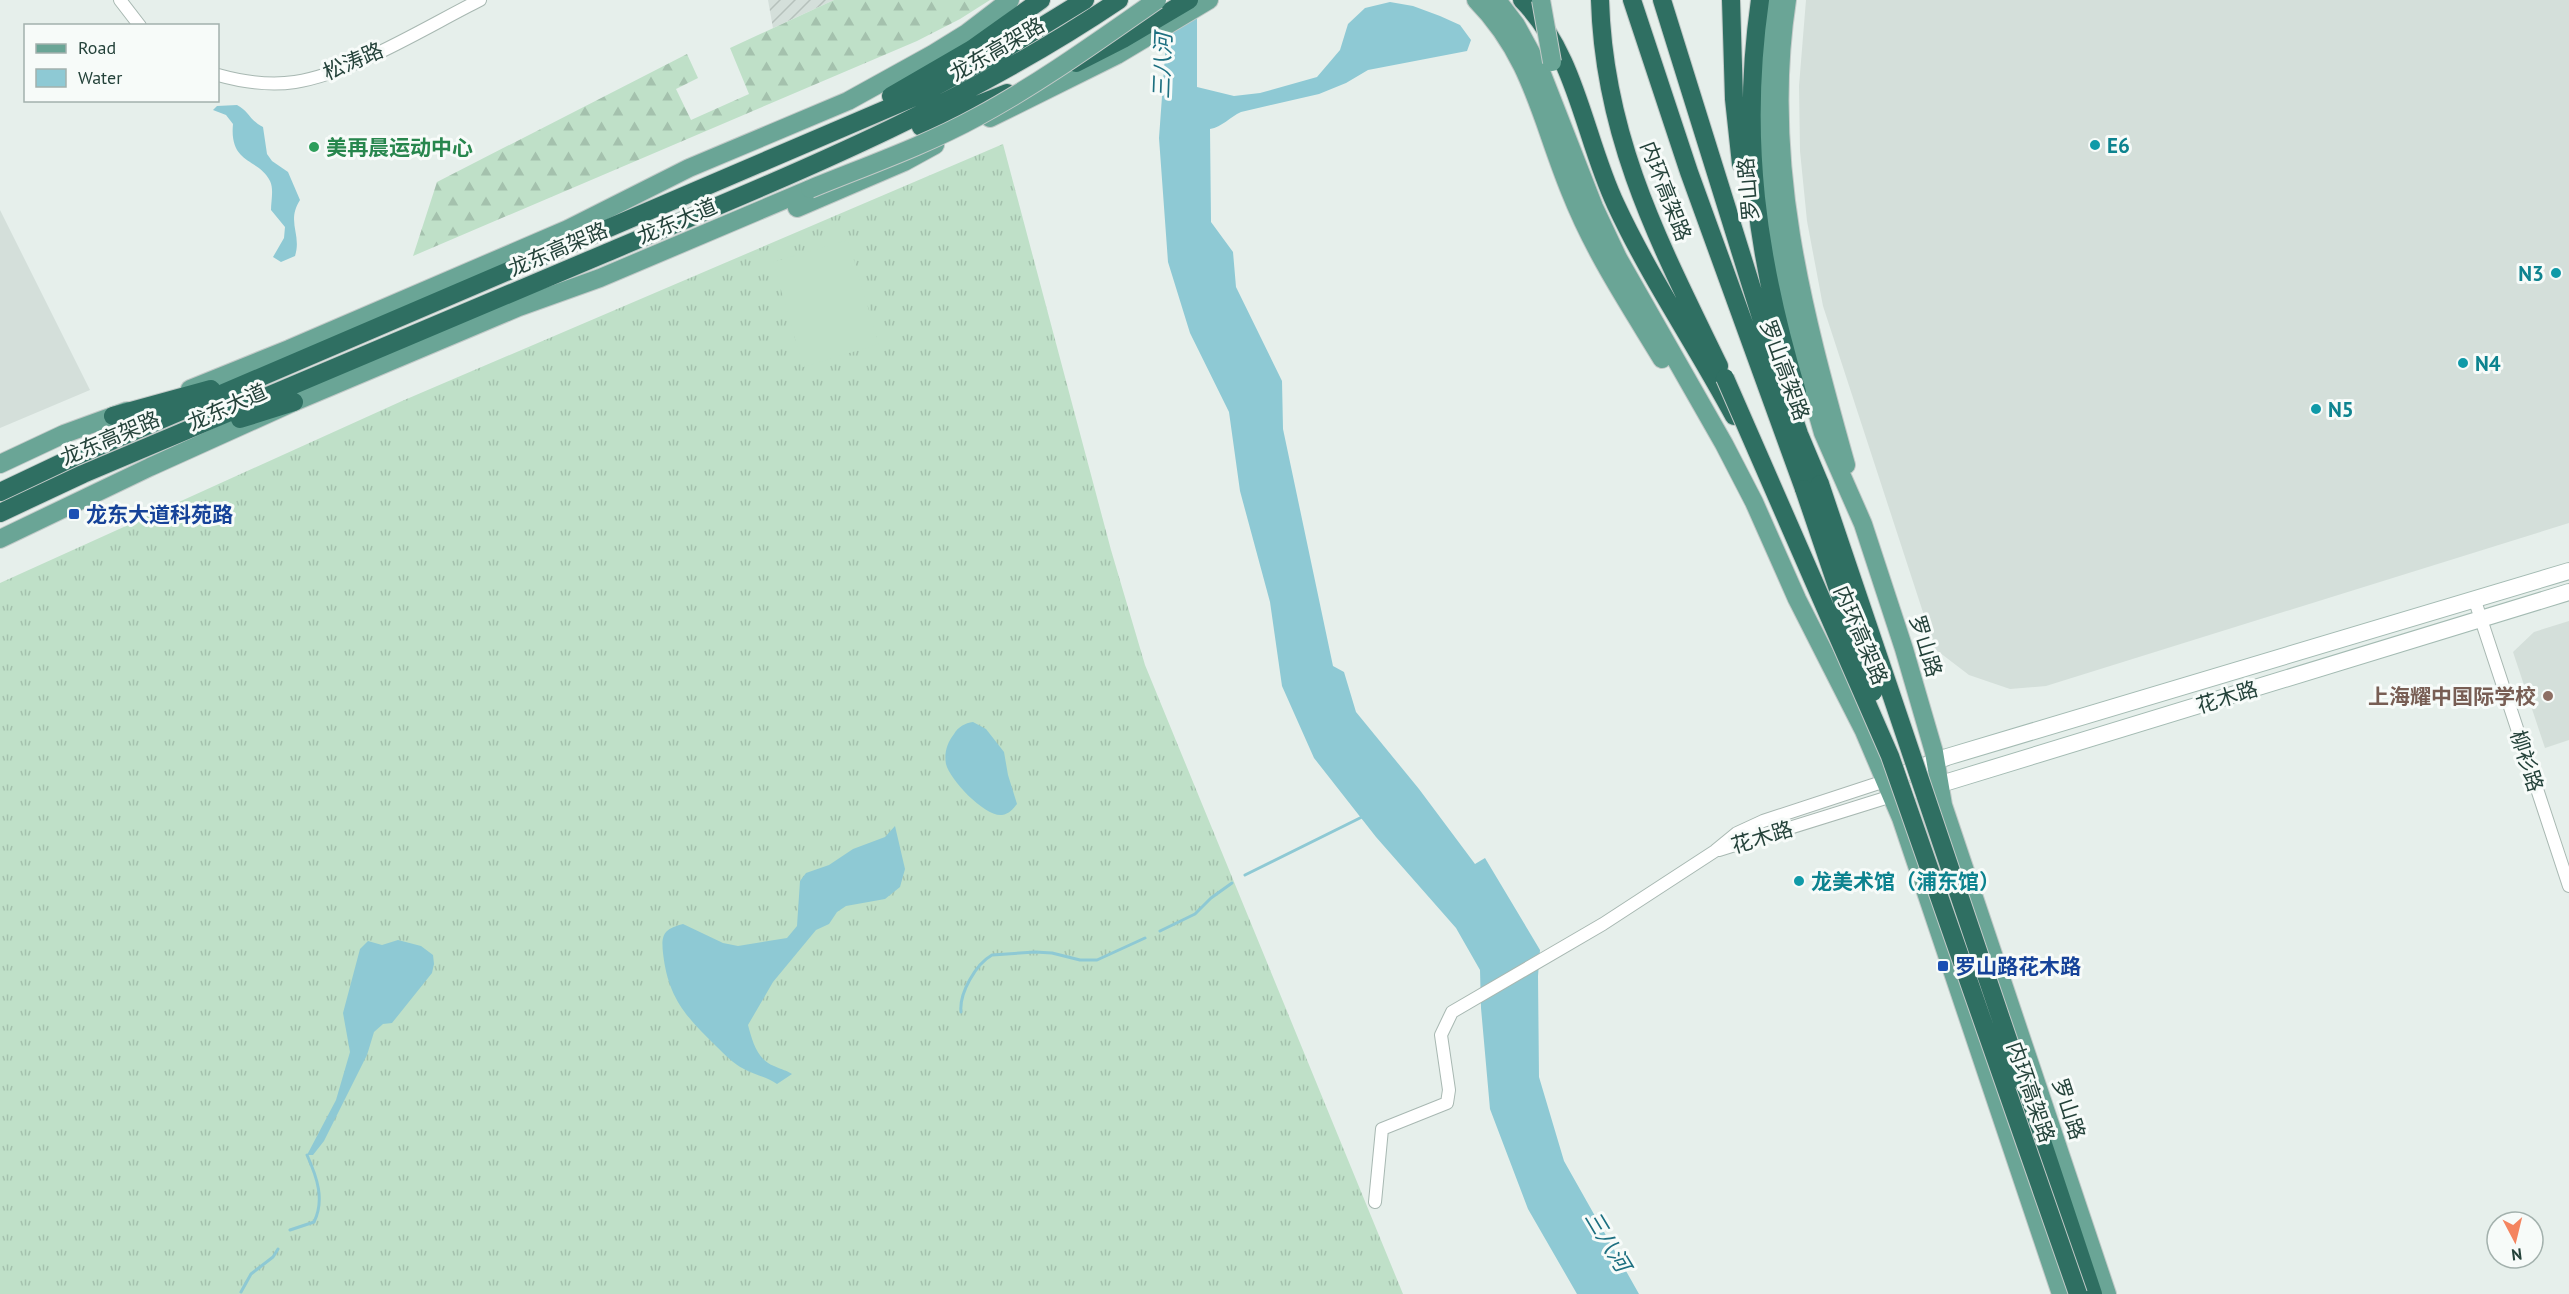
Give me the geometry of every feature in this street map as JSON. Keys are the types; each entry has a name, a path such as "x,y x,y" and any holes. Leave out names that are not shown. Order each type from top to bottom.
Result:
{"highway":[{"path":"1007,25 1034,0"},
{"path":"740,173 900,92 1007,25 1041,0"},
{"name":"龙东高架路","path":"0,492 107,443 740,173 943,83 1000,52 1085,0"},
{"name":"龙东高架路","path":"0,513 116,460 834,157 1000,74 1119,0"},
{"path":"834,157 986,102 1123,39 1189,0"},
{"path":"1522,0 1539,20 1561,57 1602,173 1637,248 1716,383 1778,498"},
{"name":"内环高架路","path":"1600,0 1611,94 1635,183 1778,498 1890,756 2078,1294"},
{"name":"罗山高架路","path":"1632,0 1689,172 1812,487"},
{"name":"罗山高架路","path":"1662,0 1799,434 1812,487 1876,701 1890,756"},
{"path":"1731,0 1738,141 1761,318"},
{"name":"内环高架路","path":"1760,0 1750,104 1751,156 1756,208 1776,316 1809,430 1812,487 2093,1294"},
{"path":"113,416 279,371"},
{"path":"135,452 294,402"}],"main road":[{"name":"龙东大道","path":"0,464 64,434 208,382 321,336 568,229 706,160 848,101 967,33 1010,0"},
{"name":"龙东大道","path":"0,539 150,467 294,402 519,307 600,278 920,144 977,117 1032,84 1157,0"},
{"path":"600,278 716,242 904,162 1126,50 1209,0"},
{"path":"1476,0 1500,27 1526,71 1570,192 1609,273 1690,405 1778,558"},
{"path":"1497,0 1516,25 1540,69 1594,207 1618,258 1724,444 1754,502 1778,558 1863,731 1888,788 2061,1294"},
{"path":"1541,0 1552,62 1581,171"},
{"name":"罗山路","path":"1769,0 1766,147 1771,210 1780,269 1801,360 1823,433 1845,488 1863,524 1904,649 1930,764 1941,784 1943,805 2107,1294"},
{"path":"1787,0 1782,40 1780,105 1783,176 1790,241 1807,323 1863,524"},
{"name":"花木路","path":"1888,788 1930,764 2569,571"},
{"name":"花木路","path":"1888,788 1941,784 2569,592"},
{"path":"1863,731 1930,764"}],"street":[{"path":"120,0 138,24"},
{"name":"松涛路","path":"219,75 269,84 296,82 323,75 350,66 480,0"},
{"name":"柳衫路","path":"2475,601 2569,886"},
{"name":"花木路","path":"1375,1202 1382,1129 1447,1103 1449,1090 1441,1035 1452,1012 1555,952 1714,851 1737,833 1763,821 1888,788"}],"shaded area":[{"path":"768,0 834,0 773,28"},
{"path":"1806,0 2569,0 2569,523 2046,686 2010,689 1969,675 1935,649 1823,306 1807,221 1800,151 1799,86"},
{"path":"0,210 90,390 0,428"},
{"name":"上海耀中国际学校","path":"2569,621 2569,740 2545,748 2513,652 2534,632"}],"green space":[{"path":"834,0 990,0 960,19 917,41 413,256 437,182 687,54 698,78 676,89 691,120 749,94 730,48"},
{"path":"1003,144 1111,550 1145,665 1403,1294 0,1294 0,583 402,401"},
{"path":"848,240 879,344 803,367 773,262"}],"water":[{"name":"三八河","path":"1169,0 1197,0 1197,87 1234,96 1260,93 1317,77 1340,50 1348,24 1365,8 1390,2 1413,6 1460,25 1471,40 1467,51 1368,70 1346,83 1319,94 1241,112 1210,129 1211,222 1233,252 1236,287 1282,381 1283,429 1333,666 1344,672 1356,712 1419,789 1475,864 1485,858 1540,950 1539,1077 1564,1161 1639,1294 1577,1294 1528,1209 1490,1109 1480,970 1456,928 1376,837 1314,758 1282,686 1270,602 1240,491 1229,412 1190,333 1168,262 1159,138"},
{"path":"237,105 263,127 267,154 272,161 288,172 300,200 294,215 297,241 295,256 281,262 273,257 284,238 285,227 271,210 270,181 259,168 240,154 233,137 233,124 226,115 213,110 217,106"},
{"path":"973,722 986,729 1004,752 1017,804 1011,811 1002,815 987,810 969,796 954,779 946,764 946,752 952,737 960,727"},
{"path":"895,826 905,869 900,887 885,899 846,906 837,912 829,924 816,930 773,982 748,1025 756,1049 763,1059 792,1074 777,1084 740,1067 705,1035 680,1005 665,968 663,937 665,933 683,924 723,943 738,946 787,938 797,926 800,881 806,873 829,865 853,849 885,837"},
{"path":"398,940 421,946 433,955 432,973 392,1023 383,1024 374,1032 367,1055 324,1141 313,1155 307,1155 336,1100 350,1052 343,1013 360,949 368,941 382,945"}],"waterway":[{"path":"1245,875 1364,816"},
{"path":"1160,931 1195,914 1211,898 1232,883"},
{"path":"961,1012 963,996 970,980 980,965 992,955 1035,952 1052,953 1080,960 1097,960 1145,938"},
{"path":"290,1230 314,1222 317,1214 318,1188 307,1155"},
{"path":"241,1292 251,1274 273,1257 278,1249"}],"place":[{"name":"E6","path":"2095,145"},
{"name":"美再晨运动中心","path":"314,147"},
{"name":"N3","path":"2556,273"},
{"name":"N4","path":"2463,363"},
{"name":"N5","path":"2316,409"},
{"name":"龙东大道科苑路","path":"74,514"},
{"name":"上海耀中国际学校","path":"2548,696"},
{"name":"龙美术馆（浦东馆）","path":"1799,881"},
{"name":"罗山路花木路","path":"1943,966"}]}
